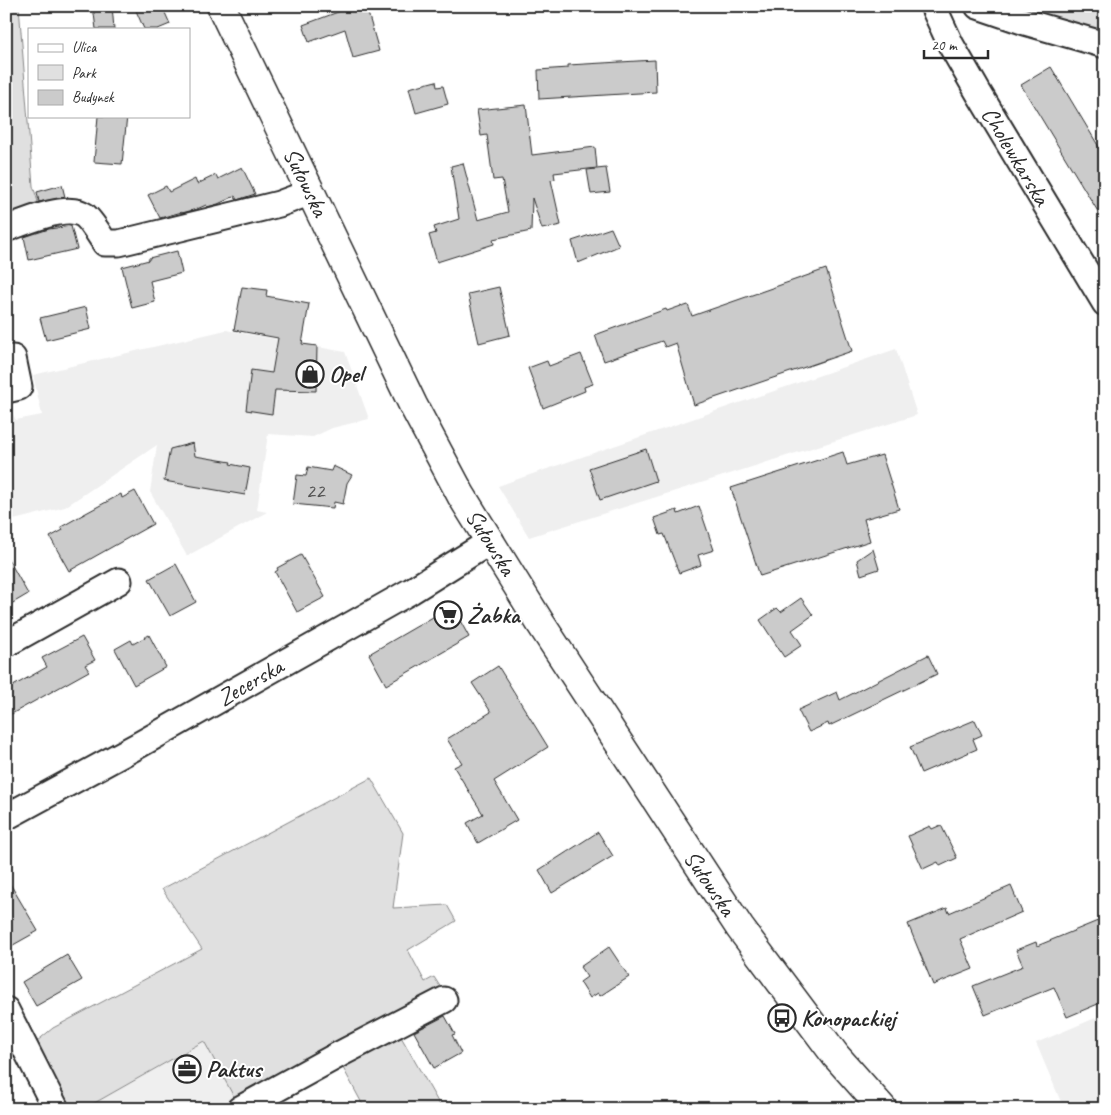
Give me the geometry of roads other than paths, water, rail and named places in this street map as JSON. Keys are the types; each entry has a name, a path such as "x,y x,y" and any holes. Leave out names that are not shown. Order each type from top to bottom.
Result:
{"main road":[{"name":"Sułowska","path":"221,6 414,405 461,495 541,624 740,928 836,1056 883,1109"}],"street":[{"name":"Cholewkarska","path":"933,6 951,45 978,92 1105,303"},
{"path":"978,6 1024,22 1105,45"},
{"path":"6,229 30,219 64,211 76,212 85,215 105,243 119,243 279,204 311,192"},
{"path":"6,390 19,386 13,358"},
{"name":"Zecerska","path":"6,817 137,746 404,595 491,541"},
{"path":"6,644 119,581"},
{"path":"240,1109 444,1000"},
{"path":"6,1010 56,1109"}],"place":[{"name":"Opel","path":"310,374"},
{"name":"Żabka","path":"448,615"},
{"name":"Konopackiej","path":"782,1018"},
{"name":"Paktus","path":"187,1069"}]}
